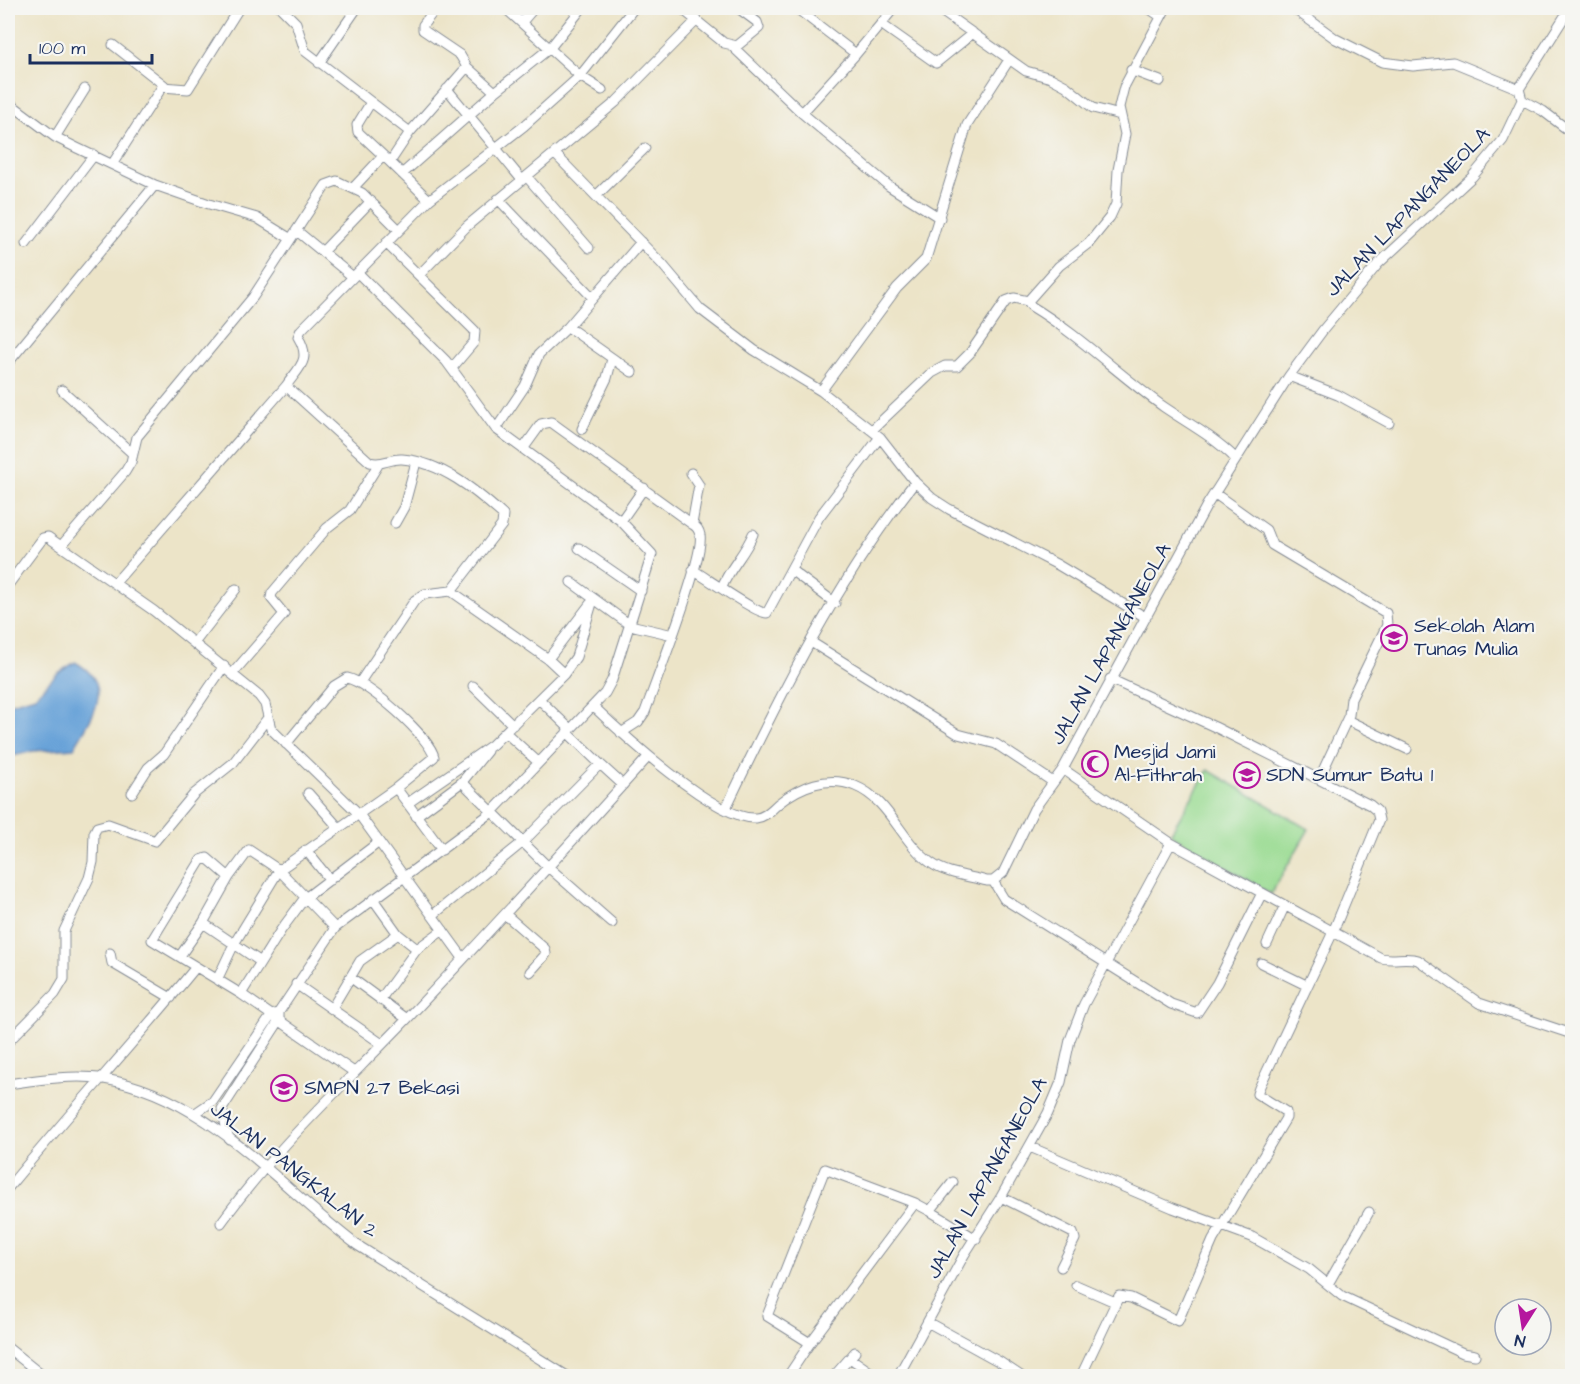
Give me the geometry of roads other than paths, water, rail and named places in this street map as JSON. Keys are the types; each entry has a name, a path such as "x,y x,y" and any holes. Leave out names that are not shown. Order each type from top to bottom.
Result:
{"street":[{"path":"113,45 164,85 182,90 188,89 239,8"},
{"path":"281,8 296,23 305,51 410,132"},
{"path":"319,63 357,8"},
{"path":"436,8 423,25 423,30 460,55 467,67 495,92"},
{"path":"505,8 580,76 603,90"},
{"path":"522,22 534,8"},
{"path":"402,174 495,92 550,48 582,8"},
{"path":"115,583 286,386 305,357 305,348 298,337 300,332 429,200 496,148 580,76 634,8"},
{"path":"683,8 732,46 802,113 889,186 940,218"},
{"path":"732,46 739,45 759,28 757,22 738,8"},
{"path":"796,8 856,54"},
{"path":"802,113 894,8"},
{"path":"937,8 1026,71 1066,86 1093,108 1120,115"},
{"path":"1148,8 1160,16"},
{"path":"1028,301 1059,266 1089,243 1110,217 1116,204 1118,170 1125,141 1120,115 1121,98 1131,70 1166,8"},
{"path":"1293,8 1322,31 1382,62 1413,66 1453,62 1519,89"},
{"path":"1570,8 1519,89 1522,100 1543,111 1572,132"},
{"path":"420,274 459,233 616,102 697,20"},
{"path":"881,24 936,63 973,33"},
{"path":"821,391 897,288 926,259 967,125 1009,60"},
{"path":"354,187 386,159 467,67"},
{"path":"1131,70 1160,81"},
{"path":"113,164 164,85"},
{"path":"55,137 85,89"},
{"path":"447,89 471,115 496,148 589,248"},
{"name":"JALAN LAPANGANEOLA","path":"898,1377 964,1255 1001,1197 1054,1101 1063,1075 1070,1040 1106,961 1171,843 1064,769 1110,679 1214,493 1289,376 1323,330 1378,264 1472,177 1503,140 1522,100"},
{"path":"8,102 55,137 155,185 200,202 257,218 323,251 355,275 452,368 496,429 621,521 652,554 609,687 491,813 335,928 296,984 223,1106 224,1125 230,1141"},
{"path":"371,102 357,129 429,200"},
{"path":"597,195 645,148"},
{"path":"555,154 597,195 715,322 821,391 880,436 915,482 950,509 1019,543 1145,617"},
{"path":"26,244 94,155"},
{"path":"61,546 119,481 131,462 137,437 175,388 231,327 330,182 343,182 354,187 399,230"},
{"path":"8,363 155,185"},
{"path":"498,199 593,298"},
{"path":"323,251 371,201"},
{"path":"496,429 525,386 539,354 568,327 641,242"},
{"path":"386,243 420,274 477,335 474,342 452,368"},
{"path":"872,430 932,373 945,366 957,366 970,353 1006,301 1014,298 1028,301 1031,306 1165,407 1218,441 1235,458"},
{"path":"568,327 632,372"},
{"path":"582,429 607,378 612,359"},
{"path":"1289,376 1338,395 1389,423"},
{"path":"286,386 365,458 378,465 401,459 416,462 458,478 502,515 502,525 451,591"},
{"path":"62,390 133,454"},
{"path":"523,449 541,424 551,422 644,488 699,531 700,539 693,570 645,712 638,722 621,733"},
{"path":"693,570 722,587 756,612 765,614 819,517 880,436"},
{"path":"395,523 404,507 416,462"},
{"path":"233,673 284,614 271,598 272,593 322,534 350,510 378,465"},
{"path":"691,473 699,485 692,524"},
{"path":"726,808 772,712 811,642 883,522 915,482"},
{"path":"621,521 644,488"},
{"path":"1214,493 1266,530 1272,545 1386,613 1387,625 1349,702 1347,720 1319,779"},
{"path":"722,587 729,570 746,552 753,534"},
{"path":"8,585 43,538 48,537 115,583 233,673 263,700 271,729 358,813 463,958"},
{"path":"579,548 641,591"},
{"path":"791,570 835,603"},
{"path":"571,582 630,625 673,634"},
{"path":"195,642 236,589"},
{"path":"360,682 415,600 425,594 451,591 548,659 564,674"},
{"path":"548,659 593,600"},
{"path":"408,803 492,745 564,674 576,657 593,600"},
{"path":"811,642 958,734 1004,748 1053,782"},
{"path":"132,793 148,768 164,754 224,666"},
{"path":"217,980 234,944 279,870 432,761 433,753 405,719 360,682 347,678 339,681 285,744"},
{"path":"1082,1377 1115,1302 1123,1296 1179,1321 1202,1262 1286,1118 1286,1112 1260,1097 1258,1091 1306,984 1333,933 1372,841 1379,815 1370,805 1319,779 1110,679"},
{"path":"473,686 513,725"},
{"path":"540,700 623,785"},
{"path":"593,706 648,758 687,786 747,817 759,818 807,786 830,781 861,789 881,804 919,853 933,865 993,881 1004,899 1172,1004 1197,1013 1213,990 1262,893"},
{"path":"8,1041 41,1009 64,979 64,931 89,878 93,862 94,832 97,827 108,825 155,841 194,794 233,763 267,719"},
{"path":"1347,720 1407,749"},
{"path":"506,733 538,762"},
{"path":"416,816 462,782 492,745"},
{"path":"221,1223 267,1166 354,1072 506,915 648,758"},
{"path":"433,915 523,842 600,764"},
{"path":"993,881 1003,873 1028,820 1064,769"},
{"path":"462,782 491,813 612,923"},
{"path":"396,788 442,849"},
{"path":"308,793 338,827"},
{"path":"240,994 304,899 379,843"},
{"path":"1171,843 1381,958 1410,957 1418,960 1479,1003 1572,1034"},
{"path":"180,956 203,923 229,877 249,850 279,870 304,899 335,928"},
{"path":"306,850 330,880"},
{"path":"229,877 207,858 204,858 152,940 276,1016 354,1072"},
{"path":"373,899 398,934 417,950"},
{"path":"1267,944 1285,905"},
{"path":"506,915 545,950 546,954 530,972"},
{"path":"203,923 261,962"},
{"path":"380,1000 417,950 442,930"},
{"path":"332,1008 367,954 398,934"},
{"path":"110,953 112,963 171,998"},
{"path":"1261,963 1306,984"},
{"path":"8,1188 196,967"},
{"path":"350,977 406,1019"},
{"path":"296,984 382,1044"},
{"path":"194,1114 213,1101 276,1016"},
{"name":"JALAN PANGKALAN 2","path":"8,1084 102,1079 160,1094 194,1114 267,1166 332,1226 357,1245 567,1377"},
{"path":"213,1101 223,1106"},
{"path":"1030,1147 1173,1208 1252,1237 1309,1269 1342,1296 1463,1353 1475,1355"},
{"path":"810,1343 767,1316 825,1169 915,1203 976,1239"},
{"path":"930,1211 953,1182"},
{"path":"1001,1197 1072,1233 1075,1239 1062,1267"},
{"path":"788,1377 810,1343 915,1203"},
{"path":"1328,1284 1370,1212"},
{"path":"1076,1286 1115,1302"},
{"path":"929,1323 1000,1362 1021,1377"},
{"path":"8,1347 43,1377"},
{"path":"834,1377 853,1355 876,1377"}],"water":[{"path":"75,662 88,671 95,681 98,692 93,714 74,748 33,751 8,757 8,704 35,696 58,673"}],"place":[{"name":"Sekolah Alam Tunas Mulia","path":"1394,638"},
{"name":"Mesjid Jami Al-Fithrah","path":"1095,764"},
{"name":"SDN Sumur Batu 1","path":"1247,775"},
{"name":"SMPN 27 Bekasi","path":"284,1088"}]}
